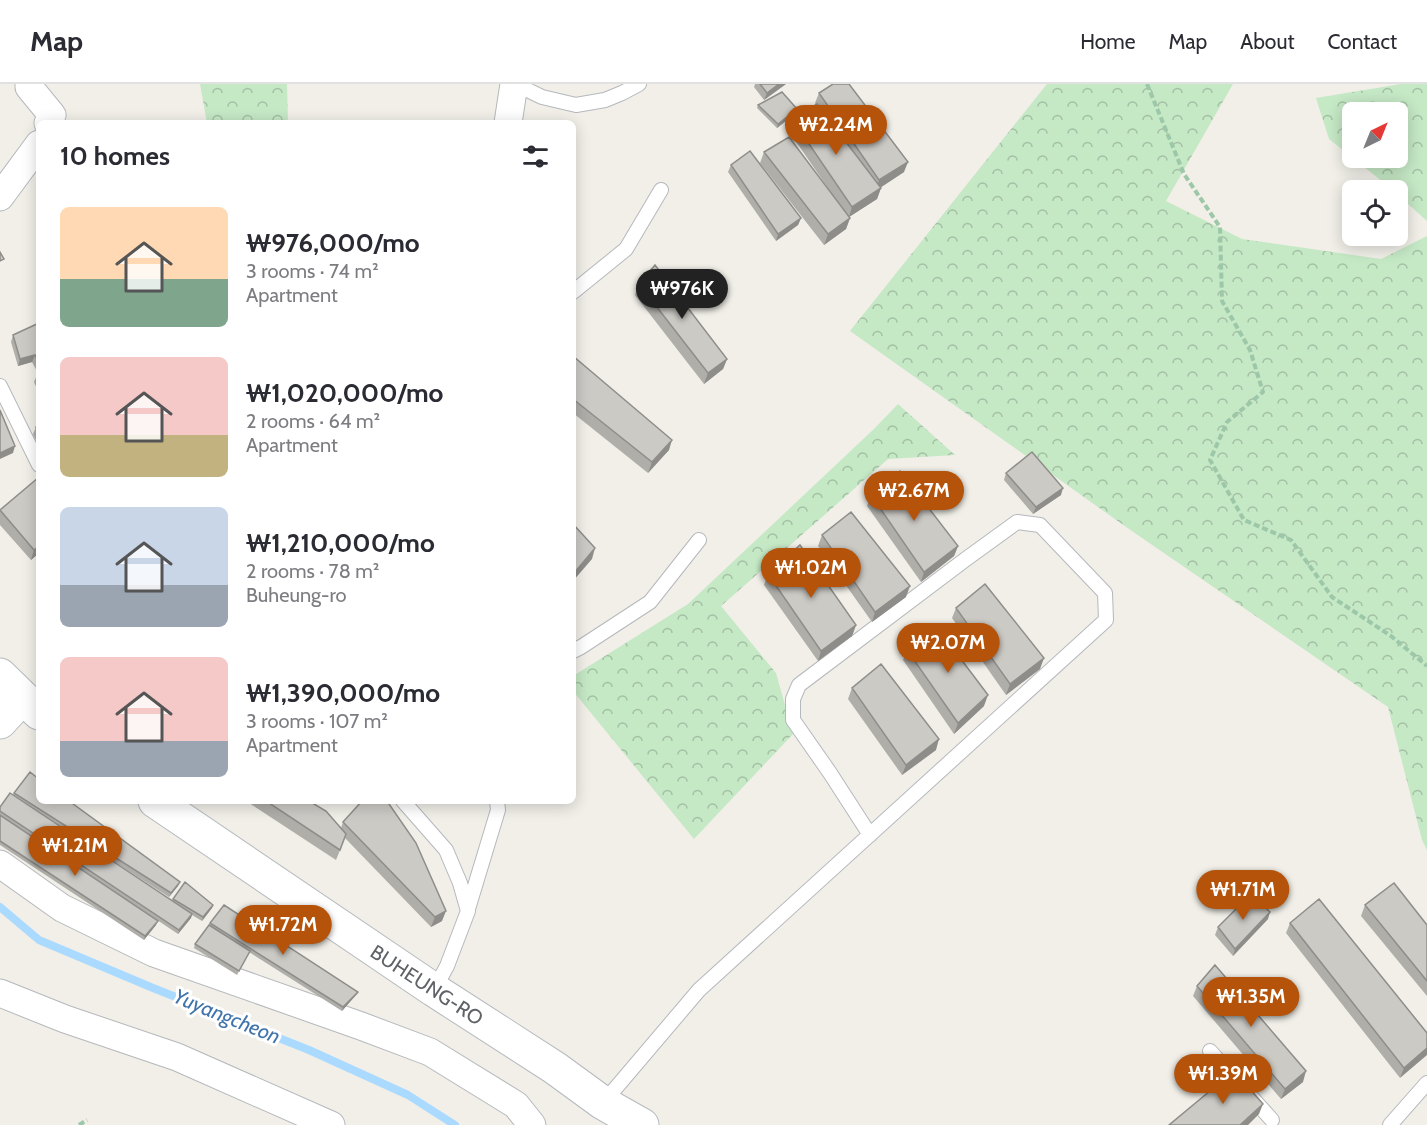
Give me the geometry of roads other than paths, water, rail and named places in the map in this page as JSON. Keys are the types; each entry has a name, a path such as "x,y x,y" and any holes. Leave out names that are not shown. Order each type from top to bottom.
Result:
{"main road":[{"path":"0,675 31,705 0,722"},
{"name":"BUHEUNG-RO","path":"159,804 434,990 555,1068 603,1103 642,1125"}],"street":[{"path":"29,84 52,115 50,120"},
{"path":"508,120 514,84"},
{"path":"0,197 36,149"},
{"path":"0,864 62,908 154,954 430,1052 516,1105 532,1125"},
{"path":"1,993 66,1020 177,1057 331,1125"}],"lane":[{"path":"514,84 542,97 576,105 605,99 639,84"},
{"path":"576,290 626,249 661,190"},
{"path":"0,386 36,459"},
{"path":"603,1103 699,990 870,835 1106,620 1106,593 1040,525 1017,522 799,685 793,699 793,720 870,835"},
{"path":"576,650 650,602 699,540"},
{"path":"406,804 446,850 460,883 468,911"},
{"path":"434,990 447,966 468,911 498,810 497,804"},
{"path":"1210,1051 1270,1123"},
{"path":"1390,1125 1427,1083"}],"waterway":[{"name":"Yuyangcheon","path":"0,907 39,940 309,1050 408,1095 455,1125"}]}
